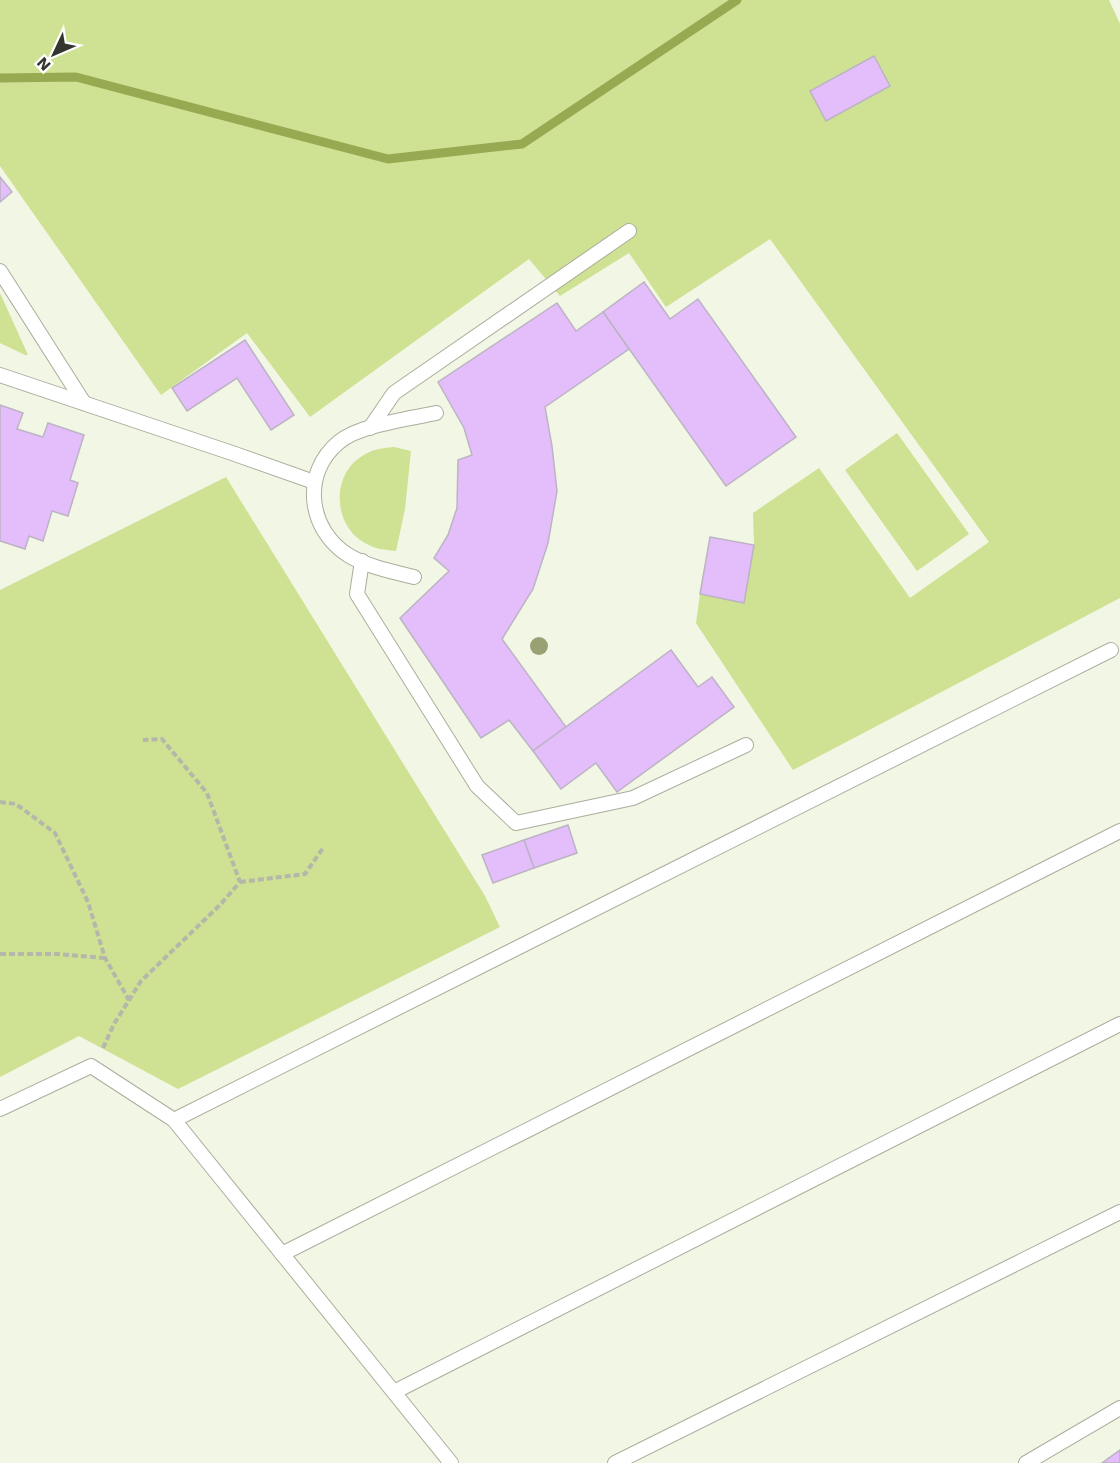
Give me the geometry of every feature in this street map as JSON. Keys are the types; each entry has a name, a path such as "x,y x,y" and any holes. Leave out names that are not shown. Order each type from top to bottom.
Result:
{"lane":[{"path":"370,428 393,393 629,231"},
{"path":"0,271 84,403"},
{"path":"0,375 314,482"},
{"path":"414,577 349,556 331,542 318,523 313,500 314,482 324,457 339,441 359,431 436,413"},
{"path":"362,561 357,594 477,786 516,823 633,798 746,745"},
{"path":"174,1120 1111,650"},
{"path":"282,1254 1120,831"},
{"path":"394,1392 1120,1024"},
{"path":"0,1109 90,1066 174,1120 451,1463"},
{"path":"615,1463 1120,1212"},
{"path":"1026,1463 1120,1408"}],"path":[{"path":"142,740 162,739 207,793 240,882"},
{"path":"0,802 16,804 55,833 88,902 105,958 129,1000"},
{"path":"94,1068 114,1024 141,981 220,905 240,882 305,874 323,848"},
{"path":"0,954 56,954 105,958"}],"green space":[{"path":"0,0 1109,0 1120,24 1120,598 793,770 696,623 700,594 744,602 754,545 753,513 819,468 910,598 989,542 770,239 666,307 629,253 560,296 529,259 310,417 247,333 161,395 0,166"},
{"path":"0,293 28,355 0,343"},
{"path":"897,433 969,534 917,571 845,470"},
{"path":"394,447 411,451 405,509 396,551 373,547 354,535 341,512 340,499 341,486 353,463 371,451"},
{"path":"226,477 485,896 500,927 178,1089 79,1036 0,1077 0,590"}],"building":[{"path":"874,56 890,86 826,121 810,91"},
{"path":"0,177 12,192 0,202"},
{"path":"644,282 670,319 698,299 796,437 726,486 603,312"},
{"path":"557,303 576,331 603,312 629,349 545,407 557,491 548,543 533,589 502,639 566,727 533,751 509,720 481,738 400,618 449,571 434,558 448,535 457,508 458,460 472,455 464,428 438,382"},
{"path":"245,340 294,415 271,430 237,378 187,411 172,388"},
{"path":"0,405 23,413 17,429 43,437 48,423 84,435 70,480 78,483 68,516 52,511 43,541 29,536 25,549 0,541"},
{"path":"710,537 754,545 744,603 700,594"},
{"path":"671,650 698,687 712,677 734,707 617,792 596,763 561,789 533,751"},
{"path":"568,825 577,853 534,868 524,840"},
{"path":"524,840 534,868 493,883 482,855"},
{"path":"1120,1450 1120,1463 1102,1463"}],"waterway":[{"path":"0,78 76,77 388,159 522,144 737,0"}]}
